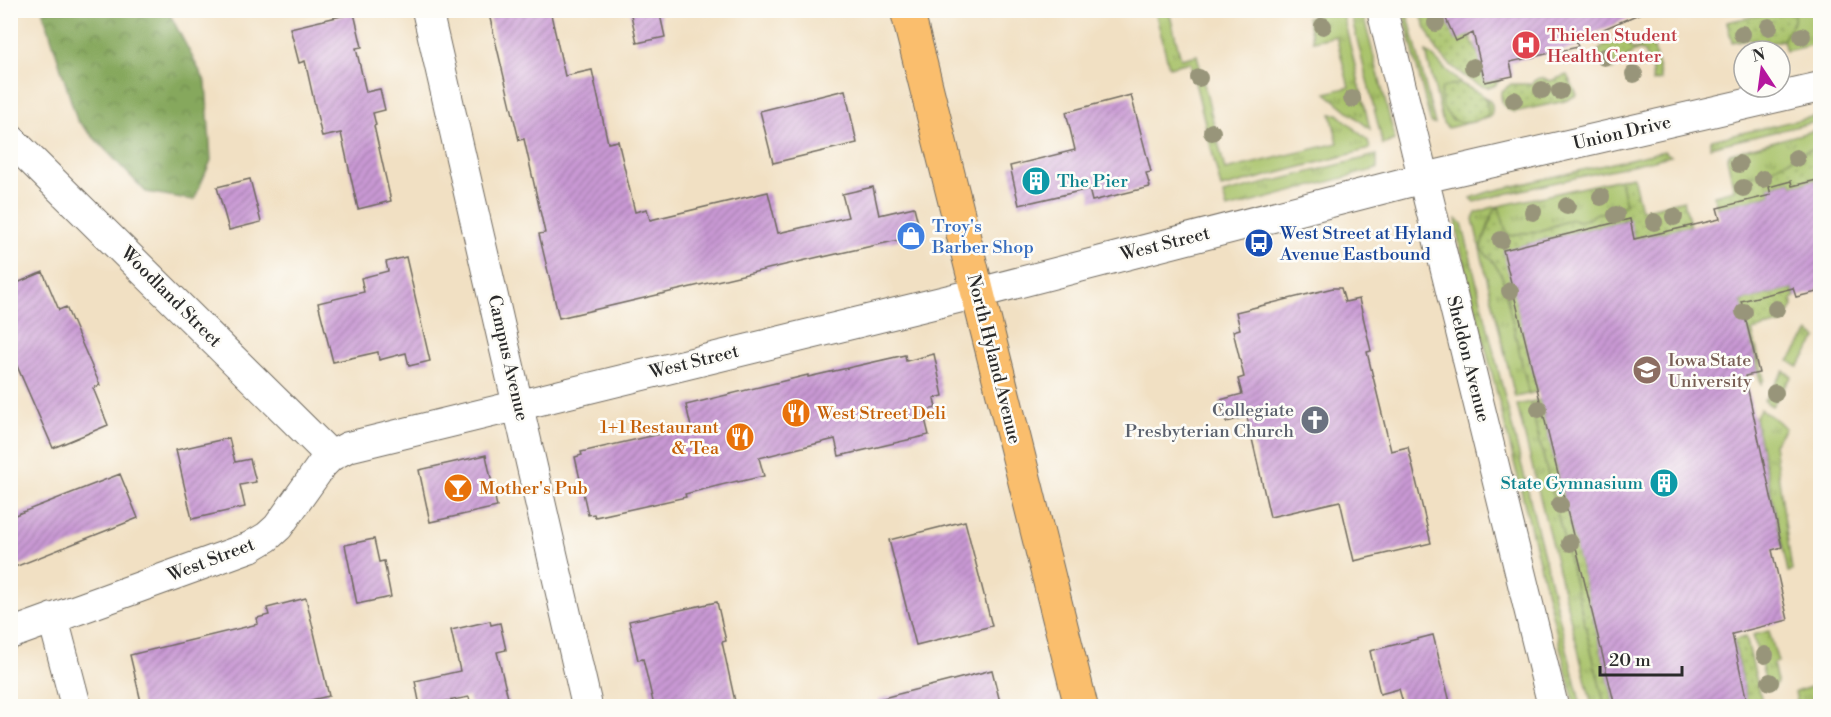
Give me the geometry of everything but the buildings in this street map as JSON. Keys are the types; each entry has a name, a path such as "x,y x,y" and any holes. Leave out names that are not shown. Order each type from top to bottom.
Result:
{"main road":[{"name":"North Hyland Avenue","path":"907,10 1081,706"}],"street":[{"name":"Campus Avenue","path":"428,10 587,706"},
{"name":"Sheldon Avenue","path":"1382,10 1553,706"},
{"name":"Union Drive","path":"1424,178 1821,87"},
{"name":"Woodland Street","path":"10,139 331,456"},
{"name":"West Street","path":"10,634 250,547 278,527 313,476 331,456 348,447 978,292 1424,178"},
{"path":"53,618 76,706"}],"green space":[{"path":"43,11 168,11 206,83 211,160 194,200 146,192 77,120"},
{"path":"1155,11 1169,11 1181,59 1197,55 1225,170 1338,143 1331,114 1338,114 1368,141 1370,149 1221,188 1190,62 1169,67"},
{"path":"1330,11 1342,11 1370,129 1326,93 1349,87 1336,36 1313,41 1307,17"},
{"path":"1350,11 1362,11 1394,135 1394,140 1383,145"},
{"path":"1403,11 1407,11 1435,124 1432,124 1430,120"},
{"path":"1420,11 1442,11 1456,40 1469,34 1484,66 1481,67 1485,82 1500,79 1496,84 1484,87 1477,84 1447,61 1432,42"},
{"path":"1778,11 1794,11 1794,21 1784,39 1732,39 1732,42 1727,22"},
{"path":"1794,11 1820,11 1820,43 1792,50 1792,39 1784,39 1794,21"},
{"path":"1628,39 1633,49 1649,45 1654,48 1661,80 1652,82 1650,66 1644,52 1640,50 1633,52 1612,70 1596,54 1604,45"},
{"path":"1426,52 1461,84 1451,85 1441,102 1452,120 1488,107 1482,95 1492,104 1490,117 1448,128 1443,123"},
{"path":"1567,75 1577,95 1565,101 1514,112 1505,107 1502,102 1501,92 1511,84 1531,84 1540,78 1550,81"},
{"path":"1461,84 1484,98 1488,115 1475,121 1462,123 1447,114 1441,99 1442,88"},
{"path":"1820,115 1820,121 1710,147 1711,140"},
{"path":"1820,129 1820,148 1803,152 1764,172 1732,181 1727,158 1730,153"},
{"path":"1820,148 1820,179 1792,186 1791,181 1769,187 1771,195 1717,208 1714,195 1734,190 1732,181 1764,172 1803,152"},
{"path":"1664,151 1671,156 1475,202 1471,198 1488,192"},
{"path":"1377,155 1377,169 1227,209 1223,194"},
{"path":"1633,176 1641,210 1684,200 1690,226 1647,236 1637,251 1629,219 1504,250 1538,391 1529,394 1502,276 1481,249 1492,214 1499,207 1507,234 1513,236 1535,233 1572,219 1579,221 1588,219 1595,214 1616,210 1626,204 1620,179"},
{"path":"1620,179 1626,204 1616,210 1595,214 1589,219 1579,221 1572,219 1535,233 1513,236 1507,234 1504,226 1490,218 1481,249 1495,263 1502,276 1529,394 1515,397 1473,219 1476,213 1490,208"},
{"path":"1456,219 1462,223 1581,706 1575,706 1459,241"},
{"path":"1793,288 1795,297 1792,299 1793,306 1784,323 1752,331 1764,379 1761,384 1741,301"},
{"path":"1809,332 1817,338 1798,367 1789,361"},
{"path":"1784,371 1792,376 1772,406 1764,401"},
{"path":"1540,400 1615,706 1605,706 1530,402"},
{"path":"1530,402 1605,706 1592,706 1517,405"},
{"path":"1760,409 1785,428 1774,444 1792,571 1788,572 1755,418"},
{"path":"1769,631 1778,662 1773,663 1777,682 1774,689 1768,690 1753,635"},
{"path":"1746,637 1763,706 1748,706 1734,640"},
{"path":"1819,687 1818,706 1798,706 1795,692"}],"place":[{"name":"Thielen Student Health Center","path":"1526,45"},
{"name":"The Pier","path":"1036,181"},
{"name":"Troy's Barber Shop","path":"911,236"},
{"name":"West Street at Hyland Avenue Eastbound","path":"1259,243"},
{"name":"Iowa State University","path":"1647,370"},
{"name":"West Street Deli","path":"796,413"},
{"name":"Collegiate Presbyterian Church","path":"1315,420"},
{"name":"1+1 Restaurant & Tea","path":"740,437"},
{"name":"State Gymnasium","path":"1664,483"},
{"name":"Mother's Pub","path":"458,488"}]}
